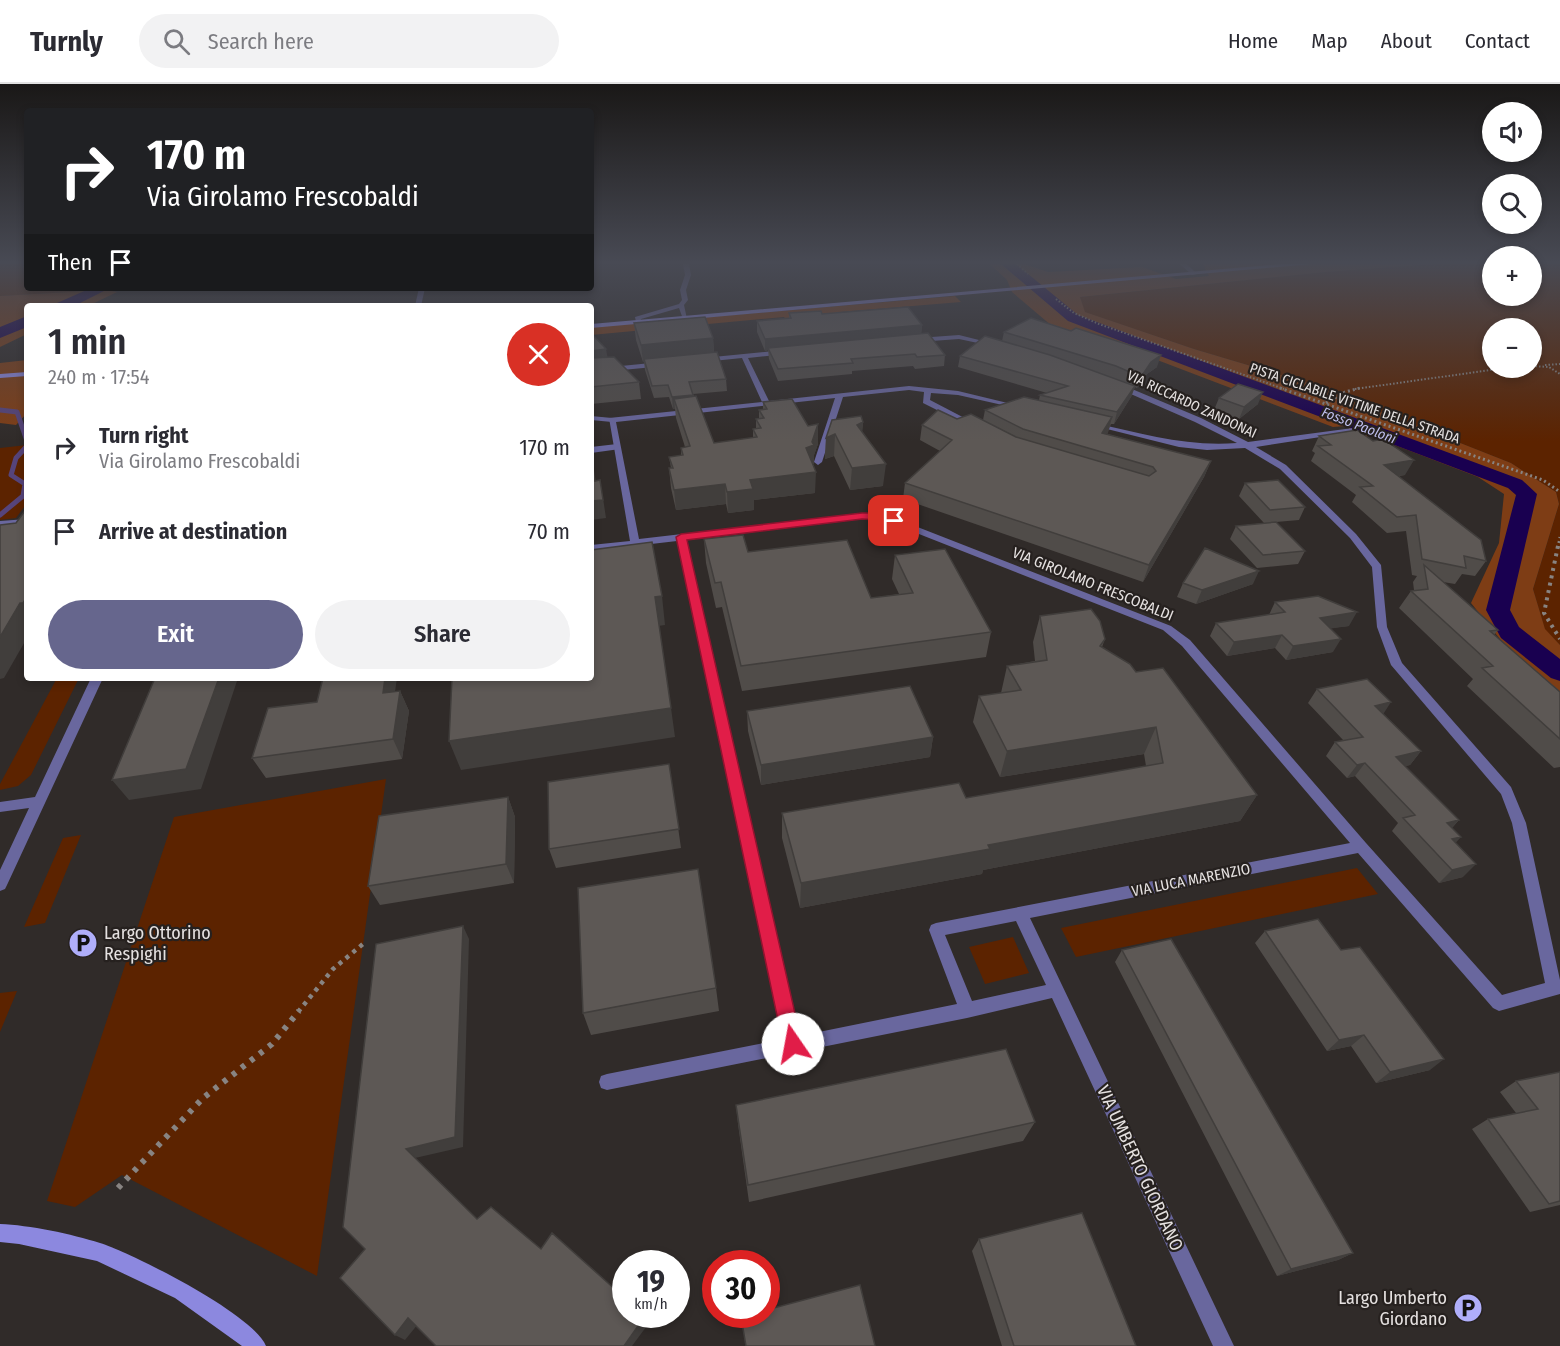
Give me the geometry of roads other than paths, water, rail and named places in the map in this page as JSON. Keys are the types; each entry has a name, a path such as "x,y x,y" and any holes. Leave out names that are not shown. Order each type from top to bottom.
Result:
{"street":[{"path":"594,326 620,323"},
{"path":"912,340 958,338 997,346"},
{"path":"698,360 789,352"},
{"path":"744,356 767,404"},
{"path":"594,371 674,363"},
{"path":"0,376 24,374"},
{"name":"VIA RICCARDO ZANDONAI","path":"1109,382 1198,420 1283,467 1353,536 1377,567 1382,627 1397,665 1506,791 1519,823 1557,988"},
{"path":"594,418 612,420 909,388 958,393 1027,409"},
{"path":"928,390 926,401 976,428"},
{"path":"818,462 840,396"},
{"path":"612,420 635,542"},
{"path":"1085,422 1177,444 1207,447 1246,445 1353,430"},
{"path":"594,450 617,447"},
{"name":"VIA GIROLAMO FRESCOBALDI","path":"594,548 877,516 1167,628 1186,643 1499,1003 1557,988"},
{"path":"0,525 24,522"},
{"path":"681,537 793,1044"},
{"path":"0,885 97,681"},
{"path":"0,807 39,802"},
{"name":"VIA LUCA MARENZIO","path":"967,1010 936,930 1361,847"},
{"path":"607,1082 1056,990 1020,913"},
{"name":"VIA UMBERTO GIORDANO","path":"1056,990 1224,1346"},
{"path":"0,1233 19,1234 99,1252 182,1291 246,1335 256,1346"}],"waterway":[{"path":"0,333 23,323"},
{"name":"Fosso Paoloni","path":"1086,323 1515,484 1527,494 1498,610 1510,632 1560,672"},
{"path":"0,410 17,412 24,432"},
{"path":"24,449 16,458 11,475 24,483"},
{"path":"0,515 23,496 24,490"}],"place":[{"name":"Largo Ottorino Respighi","path":"83,943"},
{"name":"Largo Umberto Giordano","path":"1468,1308"}]}
